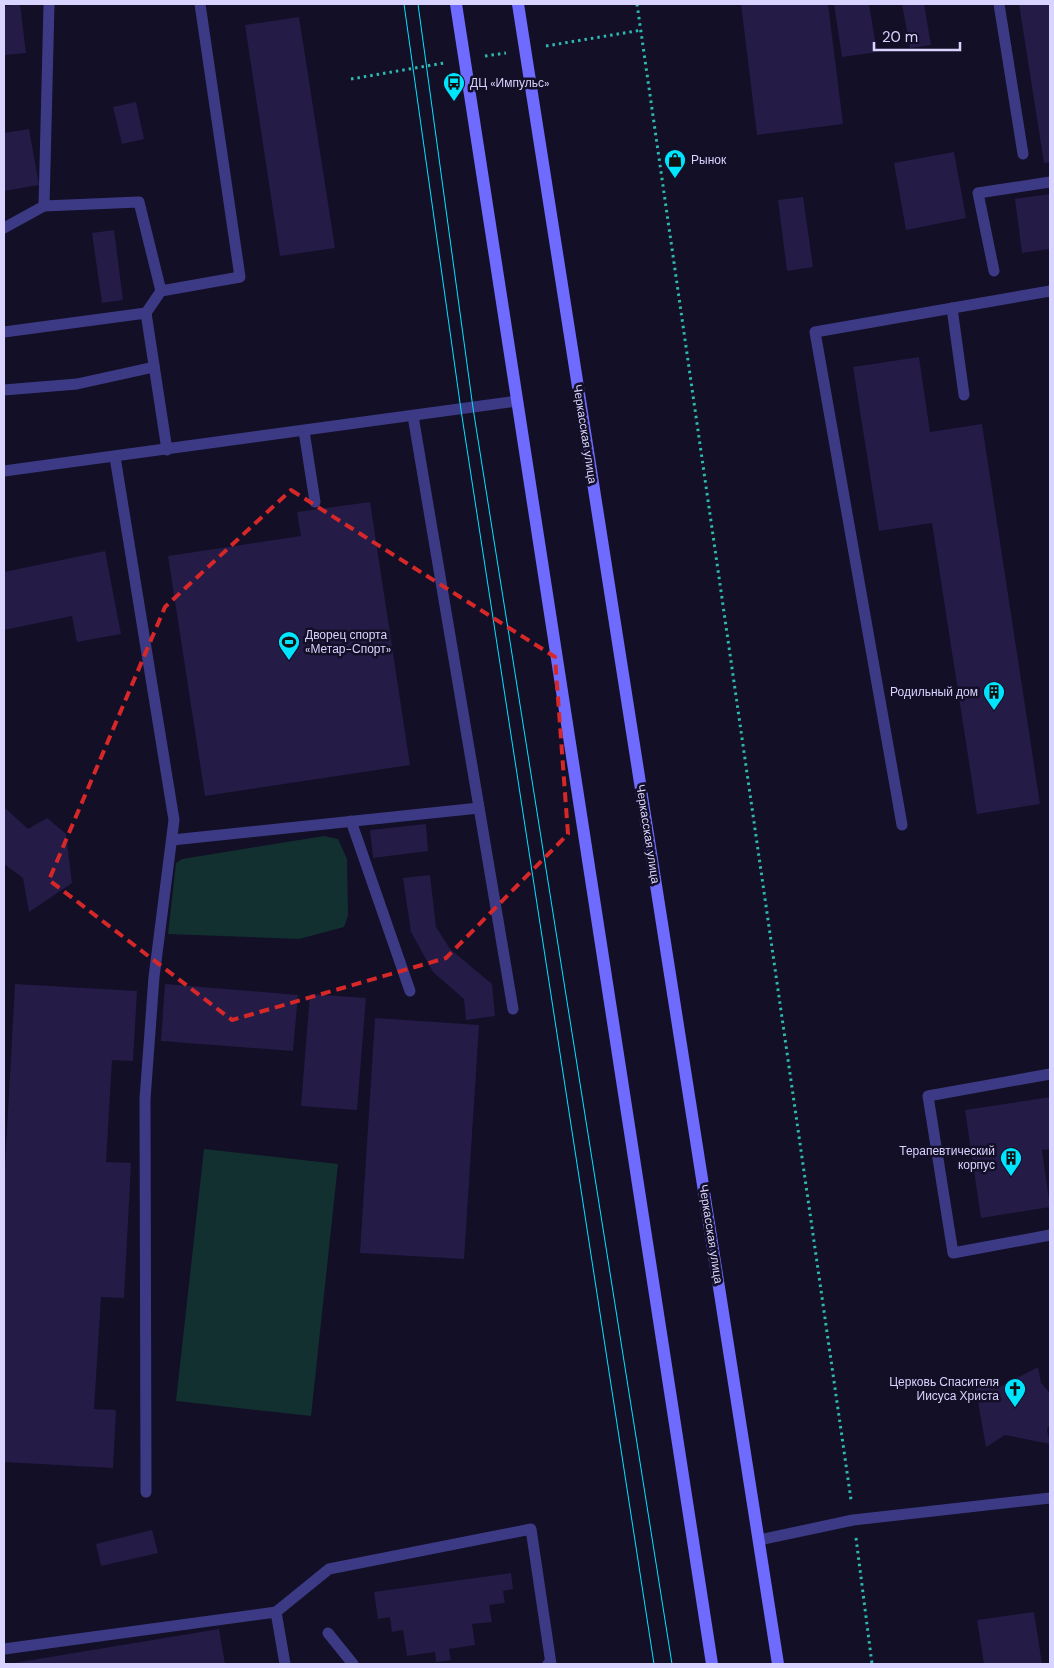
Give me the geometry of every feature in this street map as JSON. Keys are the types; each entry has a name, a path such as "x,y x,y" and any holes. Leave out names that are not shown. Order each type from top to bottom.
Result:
{"main road":[{"path":"456,4 712,1664"},
{"name":"Черкасская улица","path":"518,4 778,1664"}],"lane":[{"path":"44,206 49,4"},
{"path":"160,291 240,277 200,4"},
{"path":"999,4 1023,154"},
{"path":"994,271 978,193 1050,182"},
{"path":"4,228 44,206 139,202 160,291 146,313 167,450"},
{"path":"902,825 815,332 1050,291"},
{"path":"952,308 964,395"},
{"path":"4,332 146,313"},
{"path":"4,390 76,384 154,367"},
{"path":"4,471 517,401"},
{"path":"413,416 513,1009"},
{"path":"304,431 315,502"},
{"path":"115,457 174,820 154,976 145,1099 146,1492"},
{"path":"172,840 479,808"},
{"path":"351,821 410,990"},
{"path":"1050,1074 928,1096 952,1253 1050,1235"},
{"path":"759,1540 854,1520 1050,1498"},
{"path":"4,1650 276,1612 329,1569 531,1529 551,1664 548,1664"},
{"path":"276,1612 285,1664"},
{"path":"328,1633 353,1664"}],"path":[{"path":"638,4 854,1520 872,1664"},
{"path":"352,79 642,30"}],"highlighted area":[{"path":"291,490 555,657 568,834 446,958 232,1020 49,880 165,607"}],"green space":[{"path":"324,836 338,839 347,859 348,916 344,927 299,939 168,934 176,863 182,859"},
{"path":"204,1149 338,1164 311,1416 176,1401"}],"building":[{"path":"20,4 26,53 4,55 4,6"},
{"path":"741,4 828,4 843,124 757,135"},
{"path":"834,4 869,4 877,52 842,57"},
{"path":"902,4 924,4 931,45 910,48"},
{"path":"1019,4 1050,4 1050,162 1044,163"},
{"path":"299,17 335,248 280,256 245,25"},
{"path":"136,102 144,139 122,144 113,107"},
{"path":"29,129 39,185 4,191 4,133"},
{"path":"954,152 966,218 906,230 894,163"},
{"path":"1050,194 1050,249 1022,253 1015,199"},
{"path":"803,197 813,267 787,271 778,200"},
{"path":"114,230 123,300 102,303 92,233"},
{"name":"Родильный дом","path":"919,357 930,432 982,424 1040,804 977,814 932,523 879,531 853,367"},
{"name":"Дворец спорта «Метар-Спорт»","path":"370,502 410,765 205,796 168,556 301,536 297,512"},
{"path":"105,551 121,634 77,642 72,616 4,630 4,572"},
{"path":"4,807 28,829 47,818 66,834 72,883 29,912 23,878 4,864"},
{"path":"426,824 428,851 373,858 370,830"},
{"path":"430,875 436,927 450,949 492,984 495,1016 466,1020 464,999 433,972 411,932 403,878"},
{"path":"15,984 137,991 133,1061 112,1060 106,1162 131,1163 124,1298 101,1297 94,1409 116,1410 113,1468 4,1462 4,1184"},
{"path":"165,984 298,995 293,1051 161,1041"},
{"path":"310,994 366,998 357,1110 301,1106"},
{"path":"375,1018 479,1025 464,1259 360,1253"},
{"name":"Терапевтический корпус","path":"1050,1097 1050,1149 1042,1150 1050,1207 981,1218 965,1110"},
{"name":"Церковь Спасителя Иисуса Христа","path":"1038,1367 1041,1383 1050,1393 1050,1423 1047,1430 1050,1444 1005,1435 986,1447 974,1379 996,1389"},
{"path":"152,1530 158,1553 101,1566 96,1544"},
{"path":"511,1573 513,1589 503,1591 505,1603 489,1605 492,1622 472,1624 475,1645 449,1649 451,1660 436,1662 435,1652 407,1656 403,1630 392,1632 390,1617 378,1619 374,1592"},
{"path":"1034,1612 1042,1664 984,1664 977,1620"},
{"path":"219,1629 225,1664 14,1663"}],"tram line":[{"path":"404,4 461,410 654,1664"},
{"path":"418,4 473,408 672,1664"}],"place":[{"name":"ДЦ «Импульс»","path":"454,102"},
{"name":"Рынок","path":"675,179"},
{"name":"Дворец спорта «Метар-Спорт»","path":"289,661"},
{"name":"Родильный дом","path":"994,711"},
{"name":"Терапевтический корпус","path":"1011,1177"},
{"name":"Церковь Спасителя Иисуса Христа","path":"1015,1408"}]}
